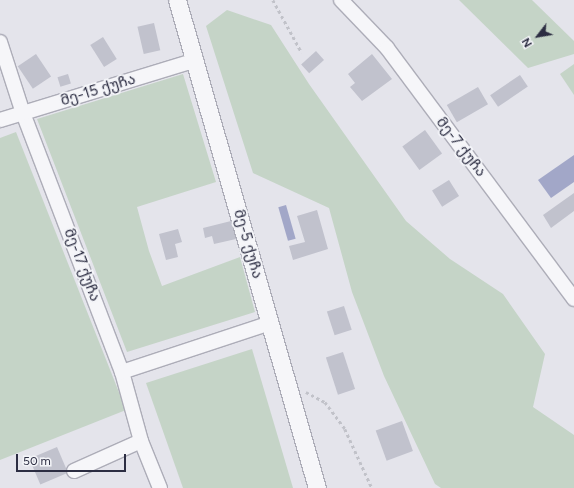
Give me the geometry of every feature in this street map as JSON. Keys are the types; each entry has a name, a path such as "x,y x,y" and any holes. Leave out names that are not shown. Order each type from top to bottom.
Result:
{"street":[{"name":"მე-5 ქუჩა","path":"177,0 196,60 317,488"},
{"name":"მე-7 ქუჩა","path":"341,0 387,48 574,298"},
{"name":"მე-17 ქუჩა","path":"0,42 23,113 122,372 141,441 160,488"},
{"name":"მე-15 ქუჩა","path":"0,120 196,60"},
{"path":"122,372 270,323"},
{"path":"74,471 141,441"}],"path":[{"path":"274,0 302,53"},
{"path":"287,384 325,402 345,429 372,488"}],"green space":[{"path":"459,0 532,0 574,41 574,54 528,68"},
{"path":"227,10 271,25 309,84 406,221 450,259 503,294 545,354 533,407 574,435 574,488 441,488 435,484 384,376 352,292 329,208 253,173 206,26"},
{"path":"574,64 574,95 560,74"},
{"path":"183,74 216,182 137,207 149,251 162,286 240,257 255,312 127,352 37,119"},
{"path":"16,132 126,410 0,460 0,138"},
{"path":"252,349 293,488 183,488 146,383"}],"water":[{"path":"574,155 574,182 551,198 538,180"},
{"path":"286,205 296,239 288,241 278,207"}],"building":[{"path":"154,23 160,50 144,54 137,27"},
{"path":"103,37 117,59 104,67 90,45"},
{"path":"316,51 324,60 309,73 301,64"},
{"path":"36,54 51,76 33,89 18,66"},
{"path":"372,54 392,79 362,101 350,87 355,83 348,74"},
{"path":"68,74 71,84 60,87 57,77"},
{"path":"520,75 528,87 498,107 490,95"},
{"path":"478,87 488,104 457,122 447,105"},
{"path":"425,130 442,153 419,170 402,146"},
{"path":"449,180 459,196 442,207 432,191"},
{"path":"574,193 574,211 551,228 543,215"},
{"path":"317,210 328,249 293,260 289,246 305,242 297,216"},
{"path":"231,221 236,239 214,244 212,236 205,238 203,228"},
{"path":"178,229 182,242 175,244 178,257 166,260 159,234"},
{"path":"344,306 352,330 335,335 327,312"},
{"path":"343,352 355,389 338,395 326,358"},
{"path":"402,421 413,451 387,461 376,431"},
{"path":"57,447 68,473 40,484 29,459"}]}
